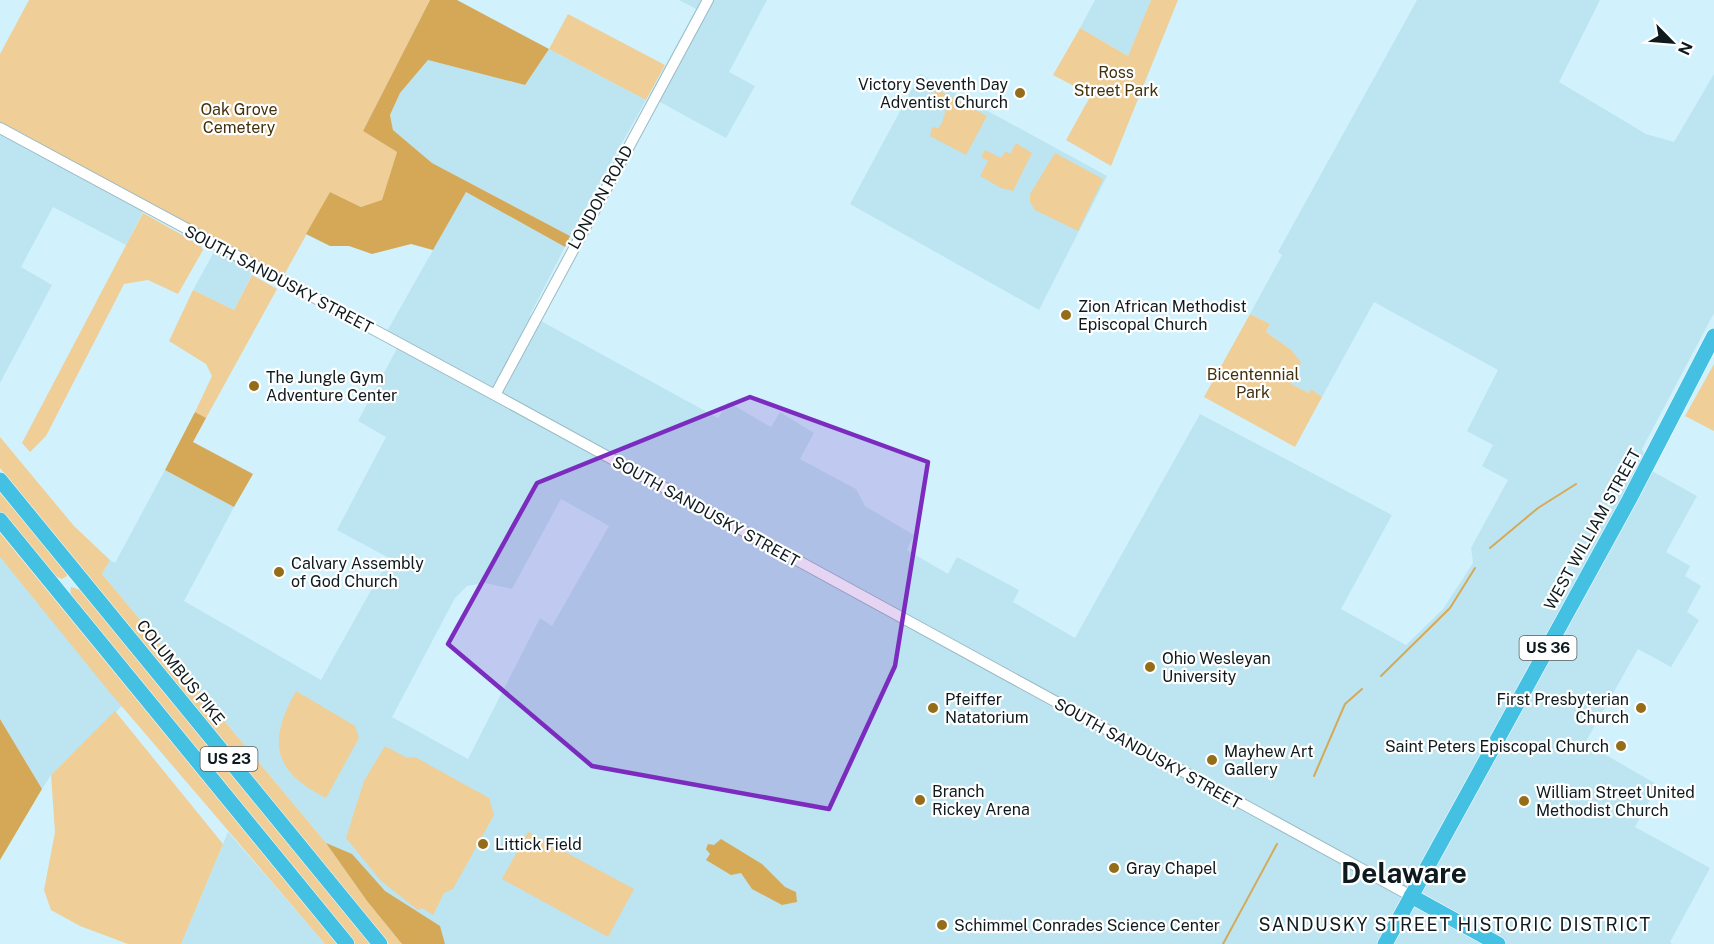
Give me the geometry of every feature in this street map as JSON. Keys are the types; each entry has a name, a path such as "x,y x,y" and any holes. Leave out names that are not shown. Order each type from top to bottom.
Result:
{"highway":[{"name":"WEST WILLIAM STREET","path":"1411,896 1629,500 1714,336"},
{"name":"COLUMBUS PIKE","path":"0,480 380,944"},
{"name":"US 23","path":"0,520 346,944"},
{"name":"US 36","path":"1384,944 1411,896"},
{"path":"1411,896 1498,944"}],"street":[{"name":"LONDON ROAD","path":"495,395 708,0"},
{"name":"SOUTH SANDUSKY STREET","path":"0,129 495,395 1411,896"}],"highlighted area":[{"path":"750,397 928,462 895,666 829,809 592,766 448,644 537,483"}],"shaded area":[{"path":"430,0 457,0 549,49 525,85 428,60 400,93 390,115 393,130 432,163 570,236 565,247 466,192 433,250 411,244 372,254 349,246 330,246 306,234 330,192 361,207 382,200 397,152 363,131"},
{"path":"679,0 767,0 729,72 755,86 726,138 649,96 696,9"},
{"path":"1095,0 1151,0 1128,56 1080,28"},
{"path":"1417,0 1600,0 1559,82 1646,134 1674,142 1714,74 1714,313 1642,449 1652,471 1697,496 1666,552 1690,566 1685,576 1701,586 1687,612 1699,620 1671,667 1638,649 1585,743 1658,785 1635,827 1710,868 1670,942 1672,944 406,944 326,843 102,574 110,560 115,563 165,470 234,507 184,601 321,680 389,558 337,530 386,437 358,421 401,341 386,333 466,192 565,247 530,315 718,418 728,402 771,427 780,412 814,433 800,459 856,489 865,506 914,535 907,550 948,574 957,557 1019,590 1013,602 1075,638 1200,414 1392,515 1341,609 1406,645 1443,609 1473,563 1471,548 1508,480 1482,466 1493,445 1467,431 1498,370 1374,302 1322,397 1311,390 1309,393 1291,384 1297,371 1290,349 1266,332 1270,324 1250,314 1282,255 1278,252","holes":["561,499 609,526 552,626 540,618 468,759 392,717 455,598 467,586 485,583 512,589"]},
{"path":"549,49 646,100 570,236 432,163 393,130 390,115 400,93 428,60 525,85"},
{"path":"920,74 1107,176 1039,310 850,204"},
{"path":"0,122 148,202 126,245 53,207 21,267 52,285 0,383"},
{"path":"220,241 259,260 234,310 193,290"},
{"path":"195,412 206,418 193,442 253,474 234,507 165,470"},
{"path":"0,557 122,706 51,775 42,789 0,719"},
{"path":"0,719 42,789 0,860"},
{"path":"228,832 325,944 181,944"},
{"path":"721,839 762,864 785,887 796,892 797,902 782,905 752,889 741,873 731,875 706,860 710,854 706,849 708,844 714,845"},
{"path":"326,843 352,854 385,891 440,926 445,944 402,944 367,901"}],"green space":[{"name":"Oak Grove Cemetery","path":"29,0 430,0 363,131 397,152 382,201 361,207 330,192 284,275 0,122 0,54"},
{"name":"Ross Street Park","path":"1151,0 1178,0 1111,166 1066,140 1091,95 1053,75 1080,28 1128,56"},
{"path":"568,14 665,65 646,100 549,49"},
{"path":"936,89 987,116 966,155 930,136 932,127 938,128 942,123 946,109 928,104"},
{"path":"1016,143 1032,153 1013,191 1001,188 980,176 988,161 981,157 985,150 1001,158 1006,151 1010,154"},
{"path":"1055,153 1103,179 1078,231 1035,210 1030,202 1030,194"},
{"path":"143,213 200,245 203,250 178,294 148,280 124,284 46,436 30,452 22,443"},
{"path":"252,275 277,289 206,418 195,412 212,376 206,364 169,341 193,290 234,310"},
{"name":"Bicentennial Park","path":"1250,314 1270,324 1266,332 1290,349 1301,362 1291,384 1309,393 1311,389 1322,397 1295,447 1204,397"},
{"path":"1714,364 1714,431 1685,416"},
{"path":"0,437 74,526 110,560 102,574 326,843 367,901 402,944 389,944 0,468"},
{"path":"0,488 67,569 67,576 62,579 53,575 0,511"},
{"path":"0,532 337,944 325,944 107,689 0,557"},
{"path":"71,587 84,591 371,944 354,944 70,595"},
{"path":"296,691 355,726 359,738 326,798 308,788 295,777 280,754 281,726"},
{"path":"115,711 223,844 181,944 128,944 80,926 51,910 44,890 55,832 51,775"},
{"path":"385,746 407,758 415,757 489,798 494,815 453,889 444,893 433,915 422,908 418,910 381,881 346,838 364,781"},
{"path":"528,832 634,889 608,937 502,879"}],"waterway":[{"path":"1490,548 1538,508 1576,484"},
{"path":"1381,676 1450,608 1475,568"},
{"path":"1314,776 1345,704 1362,689"},
{"path":"1223,944 1277,844"}],"place":[{"name":"Victory Seventh Day Adventist Church","path":"1020,93"},
{"name":"Zion African Methodist Episcopal Church","path":"1066,315"},
{"name":"The Jungle Gym Adventure Center","path":"254,386"},
{"name":"Calvary Assembly of God Church","path":"279,572"},
{"name":"Ohio Wesleyan University","path":"1150,667"},
{"name":"Pfeiffer Natatorium","path":"933,708"},
{"name":"First Presbyterian Church","path":"1641,708"},
{"name":"Saint Peters Episcopal Church","path":"1621,746"},
{"name":"Mayhew Art Gallery","path":"1212,760"},
{"name":"Branch Rickey Arena","path":"920,800"},
{"name":"William Street United Methodist Church","path":"1524,801"},
{"name":"Littick Field","path":"483,844"},
{"name":"Gray Chapel","path":"1114,868"},
{"name":"Schimmel Conrades Science Center","path":"942,925"}],"district":[{"name":"Delaware","path":"1404,873"},
{"name":"SANDUSKY STREET HISTORIC DISTRICT","path":"1455,925"}]}
